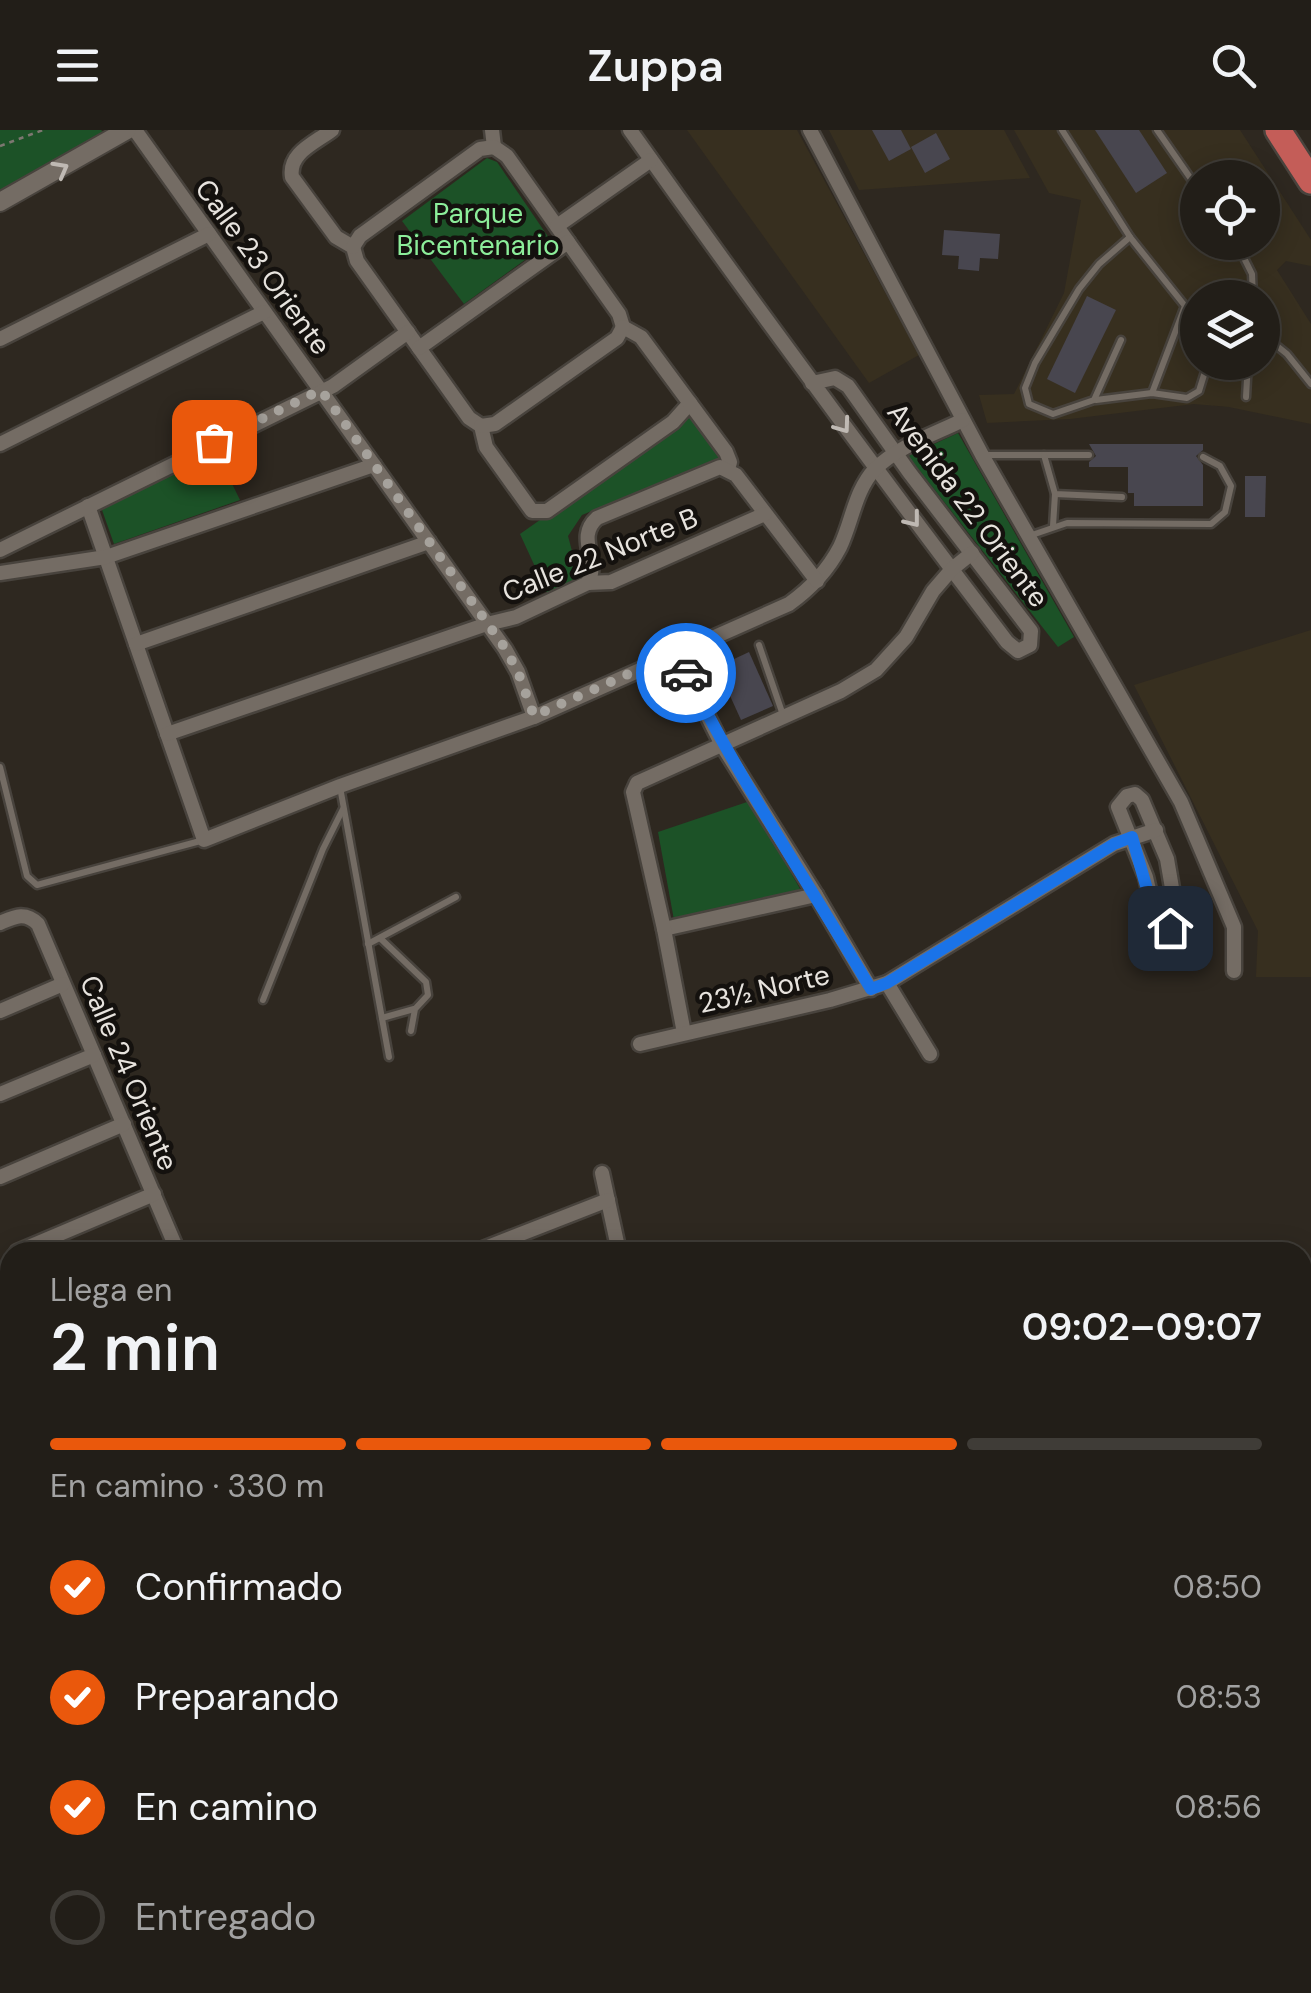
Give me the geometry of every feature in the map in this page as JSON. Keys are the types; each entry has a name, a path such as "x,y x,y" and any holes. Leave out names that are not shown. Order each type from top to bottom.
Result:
{"highway":[{"path":"1278,130 1311,181"}],"street":[{"path":"0,202 127,130"},
{"name":"Calle 23 Oriente","path":"135,130 487,624 518,672 534,716"},
{"path":"332,130 296,157 291,167 292,178 336,237 353,247"},
{"path":"492,130 494,147"},
{"name":"Avenida 22 Oriente","path":"630,130 652,160 812,383 875,470 1012,648 1018,651 1030,645 1031,631 848,386 835,378 812,383"},
{"path":"810,130 963,420 1180,802 1234,926 1234,972"},
{"path":"623,327 616,338 495,424 481,426 472,422 419,348 354,257 353,247 360,236 480,149 494,147 507,156 619,314 623,327 641,336 726,452 728,469"},
{"path":"557,226 652,160"},
{"path":"0,339 209,234"},
{"path":"419,348 568,242"},
{"path":"0,444 264,312"},
{"path":"0,550 333,386 408,332"},
{"path":"481,426 486,447 537,513 547,511 673,422 690,403"},
{"path":"88,506 204,840 534,716 789,604 816,580 840,547 862,488 875,470 896,453 963,420"},
{"path":"0,573 106,558 374,465"},
{"path":"588,583 592,561 585,537 597,518 720,466 728,469 816,580"},
{"name":"Calle 22 Norte B","path":"168,734 516,617 588,583 611,582 765,514"},
{"path":"136,644 429,542"},
{"path":"684,1033 632,792 637,783 841,691 876,670 906,637 933,591 972,553"},
{"path":"676,653 722,745 871,989"},
{"path":"1131,794 1142,800 1167,858 1178,917 1170,928 1157,924 1153,916 1146,877 1132,837 1118,806 1131,794"},
{"name":"23½ Norte","path":"640,1044 887,983 1114,844 1156,830"},
{"path":"664,928 816,895"},
{"name":"Calle 24 Oriente","path":"0,923 16,916 30,917 40,929 174,1242"},
{"path":"887,983 930,1054"},
{"path":"0,1011 64,984"},
{"path":"0,1094 94,1055"},
{"path":"0,1177 124,1124"},
{"path":"602,1173 617,1242"},
{"path":"41,1242 154,1194"},
{"path":"501,1242 608,1200"}],"lane":[{"path":"1062,130 1130,237 1180,300"},
{"path":"1157,130 1180,163"},
{"path":"1130,237 1098,264 1079,288 1035,363 1025,388 1029,404 1054,414 1094,400 1152,392 1187,398 1199,391 1202,380"},
{"path":"1152,392 1180,319"},
{"path":"1094,400 1121,340"},
{"path":"1280,348 1311,384"},
{"path":"1246,397 1247,380"},
{"path":"982,454 1089,455"},
{"path":"1044,455 1055,494 1053,526"},
{"path":"1028,536 1053,526 1082,523 1211,524 1225,512 1231,486 1220,466 1203,458"},
{"path":"1055,494 1122,497"},
{"path":"758,645 783,715 780,719"},
{"path":"0,767 27,876 37,885 204,840"},
{"path":"340,786 389,1057"},
{"path":"263,1000 323,849 344,808"},
{"path":"368,944 456,897"},
{"path":"380,938 426,982 428,995 414,1009 382,1018"},
{"path":"411,1032 414,1009"}],"path":[{"path":"0,146 44,130"}],"shaded area":[{"path":"687,130 797,130 919,355 869,383"},
{"path":"829,130 1004,130 1030,178 859,190"},
{"path":"1014,130 1240,130 1259,160 1180,160 1180,260 1280,260 1280,192 1311,240 1311,266 1286,261 1277,270 1311,324 1311,424 1194,404 1070,419 987,423 979,395 1014,394 1064,293 1081,200 1049,193"},
{"path":"1311,630 1311,977 1256,977 1258,931 1134,685"}],"green space":[{"path":"0,130 103,132 53,164 0,190"},
{"name":"Parque Bicentenario","path":"487,158 497,162 551,241 464,304 402,221"},
{"path":"689,415 721,458 582,515 568,536 576,566 575,584 548,595 520,534"},
{"path":"958,433 1074,637 1058,647 908,456"},
{"path":"216,451 240,500 114,544 102,510"},
{"path":"750,801 803,894 674,920 658,832"}],"building":[{"path":"872,130 901,130 911,149 889,161"},
{"path":"1095,130 1139,130 1167,173 1136,193"},
{"path":"936,133 950,159 925,173 911,147"},
{"path":"944,230 1000,234 998,259 980,258 979,271 958,269 959,256 942,255"},
{"path":"1087,296 1116,310 1075,393 1047,379"},
{"path":"1089,444 1203,444 1203,450 1196,456 1203,465 1203,506 1134,506 1134,493 1128,493 1128,467 1089,467 1096,456"},
{"path":"1245,476 1266,476 1265,517 1245,517"},
{"path":"749,652 773,706 741,720 717,667"}],"way so far":[{"path":"214,442 321,390 505,648 534,716 676,653 686,673"}],"route":[{"path":"686,673 722,745 871,989 887,983 1114,844 1132,837 1146,877 1153,916 1157,924 1170,928"}]}
